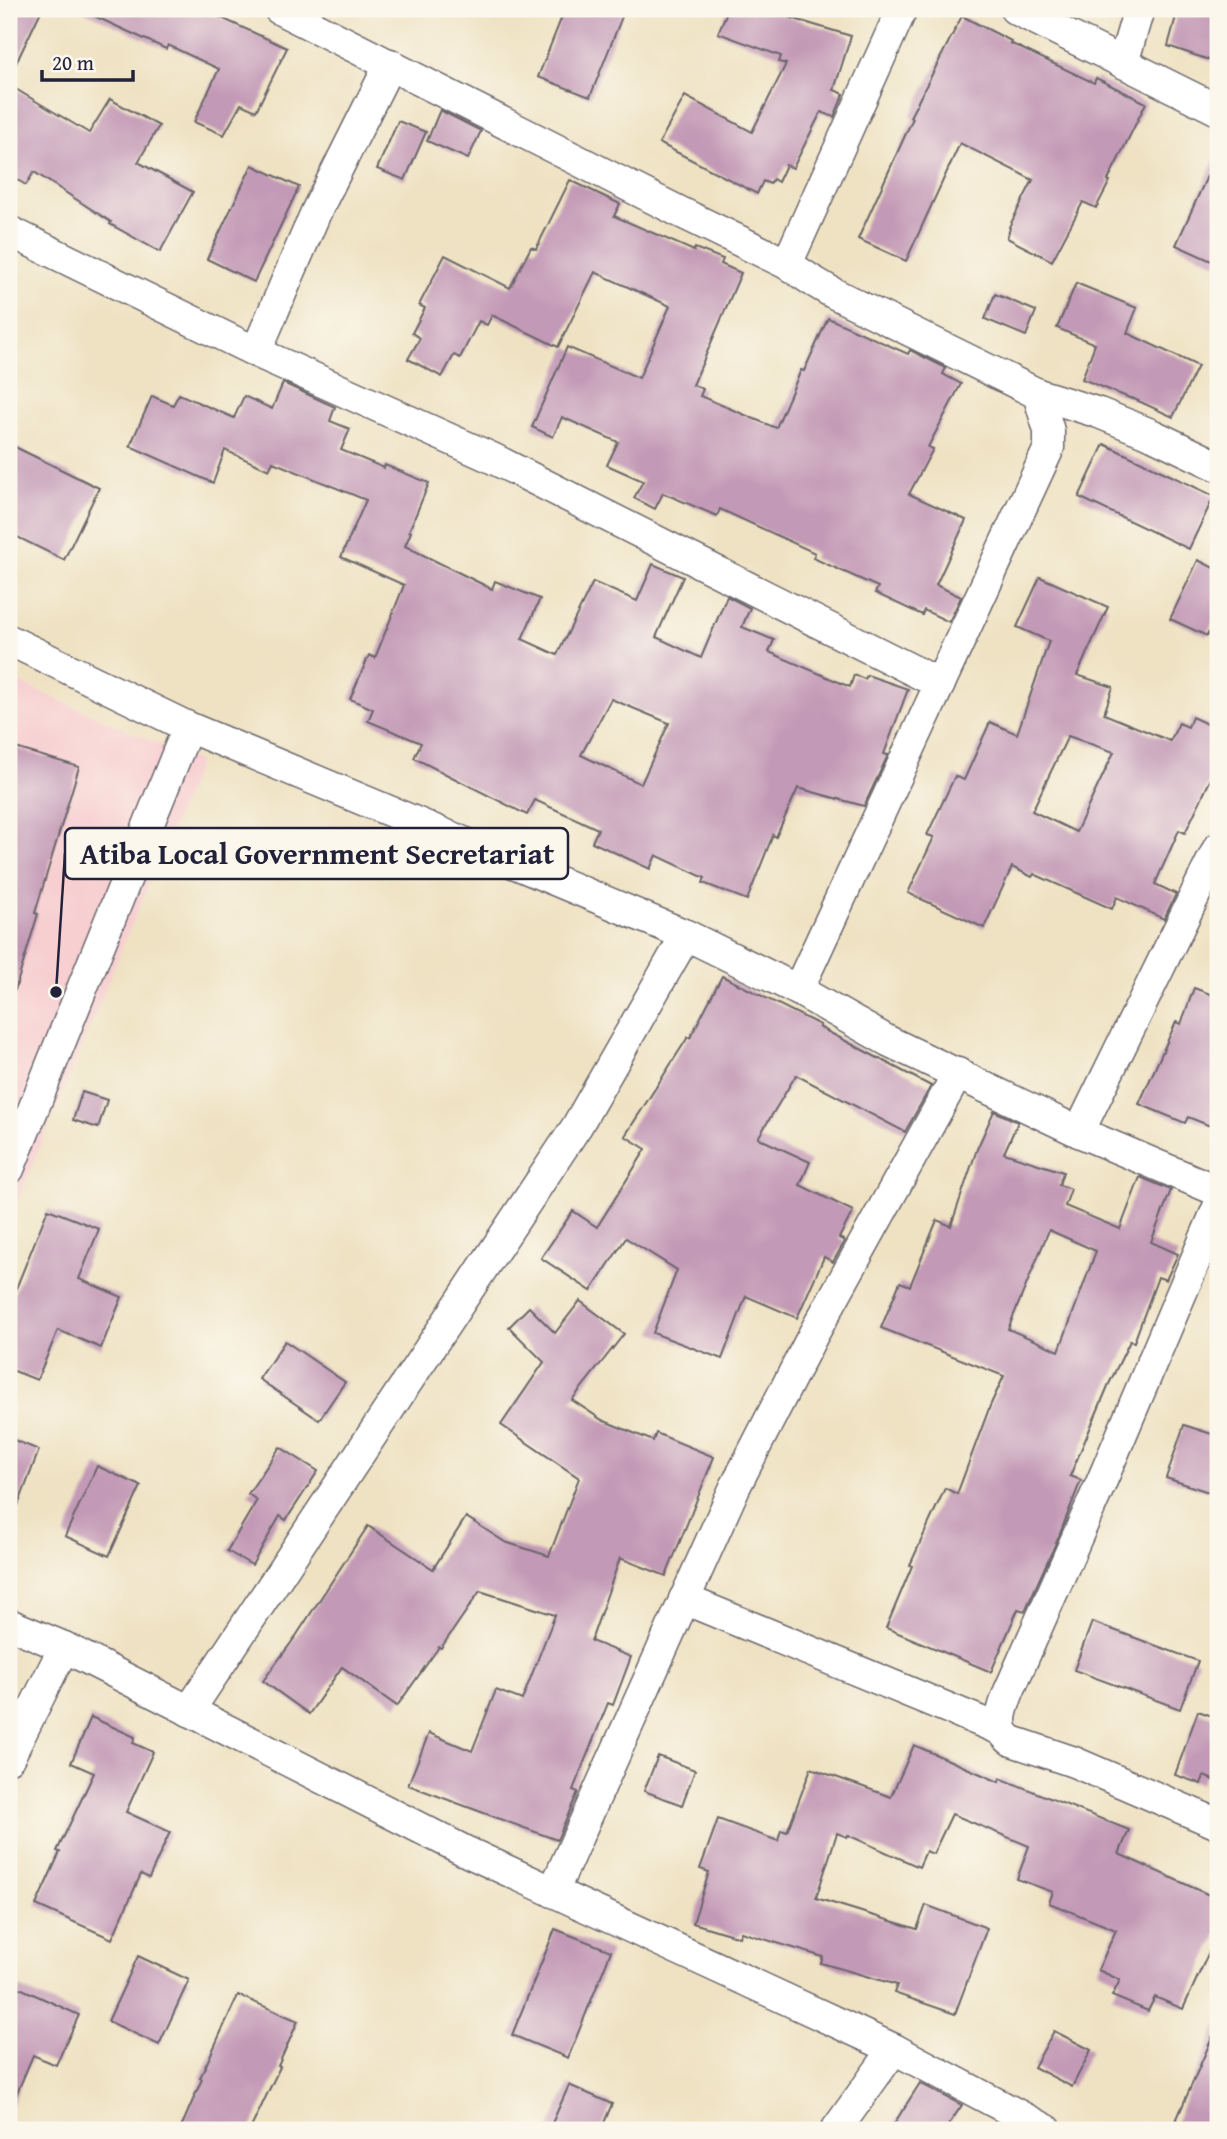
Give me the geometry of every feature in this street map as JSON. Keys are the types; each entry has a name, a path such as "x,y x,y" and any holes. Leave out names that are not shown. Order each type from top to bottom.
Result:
{"street":[{"path":"279,9 787,264 833,292 1038,394 1099,413 1218,466"},
{"path":"787,264 902,9"},
{"path":"1015,9 1218,110"},
{"path":"1123,63 1139,9"},
{"path":"256,352 316,212 390,64"},
{"path":"9,231 256,352 492,458 940,684"},
{"path":"798,990 1049,448 1049,431 1038,394"},
{"path":"9,640 188,727 687,935 798,990 888,1041 1079,1132 1218,1191"},
{"path":"9,1169 188,727"},
{"path":"1079,1132 1218,848"},
{"path":"189,1711 577,1126 687,935"},
{"path":"553,1892 735,1487 801,1358 958,1073"},
{"path":"1218,1207 1101,1483 1009,1690 1000,1721 1005,1737 1025,1747 1074,1762 1218,1824"},
{"path":"684,1599 1001,1731"},
{"path":"9,1624 64,1647 453,1844 894,2049 1047,2130"},
{"path":"9,1758 64,1647"},
{"path":"836,2130 894,2049"}],"shaded area":[{"path":"9,678 199,762 9,1222"}],"building":[{"path":"9,9 42,9 9,78"},
{"path":"79,9 202,9 287,48 256,111 241,104 224,135 194,122 219,69 168,45 166,49"},
{"path":"565,9 625,9 590,97 538,77"},
{"path":"728,9 780,9 778,14 851,36 834,90 844,94 834,117 821,112 793,168 786,165 778,182 773,179 770,184 763,181 757,194 659,143 685,96 752,132 786,64 779,62 781,56 718,33"},
{"path":"1178,9 1218,9 1218,63 1168,46"},
{"path":"962,16 1011,41 1010,43 1094,83 1096,78 1146,103 1096,208 1083,202 1052,261 1007,238 1009,227 1033,180 960,143 906,261 858,239 913,118 910,117"},
{"path":"9,85 89,133 110,99 159,126 138,162 193,192 160,252 110,224 111,222 34,172 26,185 9,175"},
{"path":"440,110 481,131 468,159 427,141"},
{"path":"398,121 426,132 405,180 377,169"},
{"path":"1218,152 1218,264 1176,245"},
{"path":"252,165 299,187 254,282 207,259"},
{"path":"570,180 620,204 614,216 694,251 695,248 723,259 721,264 741,273 693,385 703,389 700,396 776,428 801,370 804,371 828,318 908,354 910,350 946,368 943,374 961,384 928,447 933,449 909,494 966,520 936,585 961,597 949,622 924,610 922,615 875,593 878,587 813,558 815,553 720,509 717,516 663,493 655,509 634,498 643,481 607,465 618,442 562,417 553,437 532,427 567,347 639,378 670,306 595,272 558,347 492,315 487,325 479,321 460,358 454,355 442,377 408,359 420,338 412,333 425,308 419,305 445,255 510,288 531,247 536,249"},
{"path":"1076,283 1137,308 1127,333 1198,366 1173,417 1082,379 1095,344 1057,328"},
{"path":"995,294 1036,311 1026,336 985,319"},
{"path":"283,383 335,407 330,421 350,429 341,450 429,483 405,546 492,589 495,581 540,599 522,639 557,655 593,582 637,601 653,564 683,577 656,637 701,658 727,596 750,608 742,627 774,640 769,652 850,687 854,675 865,679 867,675 908,689 884,754 888,755 864,806 798,788 776,837 773,835 747,900 703,883 705,878 656,855 650,869 592,842 598,829 535,800 527,815 414,758 421,743 368,721 373,709 350,699 369,655 375,658 404,585 341,557 366,500 273,462 269,470 225,450 213,483 130,446 152,396 173,405 179,394 234,418 244,396 272,409","holes":["611,699 669,723 641,784 581,755"]},
{"path":"9,444 99,488 64,560 9,533"},
{"path":"1104,444 1214,496 1189,549 1079,497"},
{"path":"1198,560 1218,570 1218,611 1207,636 1170,619"},
{"path":"1040,577 1108,607 1077,675 1113,687 1104,714 1170,741 1179,723 1188,727 1192,717 1218,729 1218,764 1185,833 1179,830 1155,884 1176,894 1164,919 1117,897 1112,909 1012,867 984,928 908,893 934,837 927,835 955,776 964,780 990,722 1017,734 1049,641 1017,627","holes":["1068,736 1114,752 1076,832 1032,811"]},
{"path":"9,746 79,767 15,990 9,989"},
{"path":"722,976 820,1025 819,1027 931,1086 905,1132 796,1075 758,1138 810,1162 800,1185 853,1211 839,1238 845,1241 833,1262 824,1257 797,1318 746,1296 722,1359 653,1333 677,1270 626,1238 591,1291 541,1258 573,1211 597,1227 646,1149 625,1136 688,1037 690,1038"},
{"path":"1194,988 1218,997 1218,1129 1188,1117 1185,1123 1139,1104 1176,1022 1181,1024"},
{"path":"82,1092 107,1100 98,1128 73,1120"},
{"path":"994,1111 1018,1122 1004,1153 1063,1172 1059,1185 1071,1189 1065,1206 1120,1229 1140,1177 1171,1190 1151,1242 1178,1254 1166,1280 1158,1277 1134,1342 1130,1341 1108,1386 1070,1476 1081,1480 1059,1536 1025,1611 1018,1609 991,1672 886,1628 912,1566 910,1565 945,1488 957,1494 1004,1376 881,1328 900,1282 910,1286 937,1220 951,1226 977,1149","holes":["1049,1230 1096,1251 1059,1351 1008,1329"]},
{"path":"48,1209 99,1229 79,1279 122,1297 101,1348 58,1330 37,1380 9,1369 9,1306"},
{"path":"580,1301 624,1334 572,1400 602,1420 653,1441 656,1433 714,1457 666,1576 620,1558 591,1641 631,1657 613,1705 608,1703 573,1790 578,1792 557,1840 408,1785 429,1733 472,1751 496,1690 522,1700 555,1615 480,1591 397,1706 342,1667 309,1714 263,1681 368,1526 433,1569 466,1517 505,1542 549,1556 579,1478 501,1425 544,1362 509,1327 529,1307 555,1333"},
{"path":"285,1341 345,1382 319,1420 259,1379"},
{"path":"1184,1425 1218,1436 1218,1495 1166,1478"},
{"path":"9,1438 39,1450 11,1524 9,1523"},
{"path":"280,1447 318,1471 286,1520 280,1516 252,1565 227,1551 257,1500 248,1494"},
{"path":"97,1466 141,1486 109,1556 65,1536"},
{"path":"1092,1622 1198,1661 1180,1709 1074,1670"},
{"path":"1198,1711 1218,1718 1218,1782 1204,1776 1201,1784 1175,1775"},
{"path":"91,1717 135,1737 133,1743 153,1752 126,1812 170,1832 149,1878 141,1874 112,1939 36,1905 60,1852 57,1851 94,1773 71,1763"},
{"path":"914,1745 999,1782 1000,1778 1129,1830 1119,1854 1218,1899 1218,1932 1183,2009 1155,1997 1148,2011 1112,1996 1120,1980 1098,1970 1116,1930 1049,1903 1053,1892 1017,1879 1029,1846 952,1814 933,1854 926,1851 919,1867 848,1835 847,1837 837,1833 816,1898 917,1929 926,1905 987,1928 955,2014 894,1993 897,1985 821,1963 823,1957 741,1932 739,1937 693,1923 709,1872 700,1869 718,1819 778,1841 781,1830 787,1832 811,1768 891,1797"},
{"path":"658,1756 695,1770 682,1805 644,1791"},
{"path":"555,1929 611,1951 568,2058 512,2035"},
{"path":"138,1956 189,1980 159,2045 108,2021"},
{"path":"9,1983 79,2015 56,2065 33,2055 9,2112"},
{"path":"238,1995 298,2021 278,2066 280,2067 250,2130 180,2130 202,2079 200,2078"},
{"path":"1218,2024 1218,2130 1172,2130"},
{"path":"1054,2031 1091,2050 1072,2087 1034,2067"},
{"path":"920,2083 962,2105 945,2130 890,2130"},
{"path":"569,2085 612,2104 601,2130 549,2130"}],"place":[{"name":"Atiba Local Government Secretariat","path":"56,992"}]}
